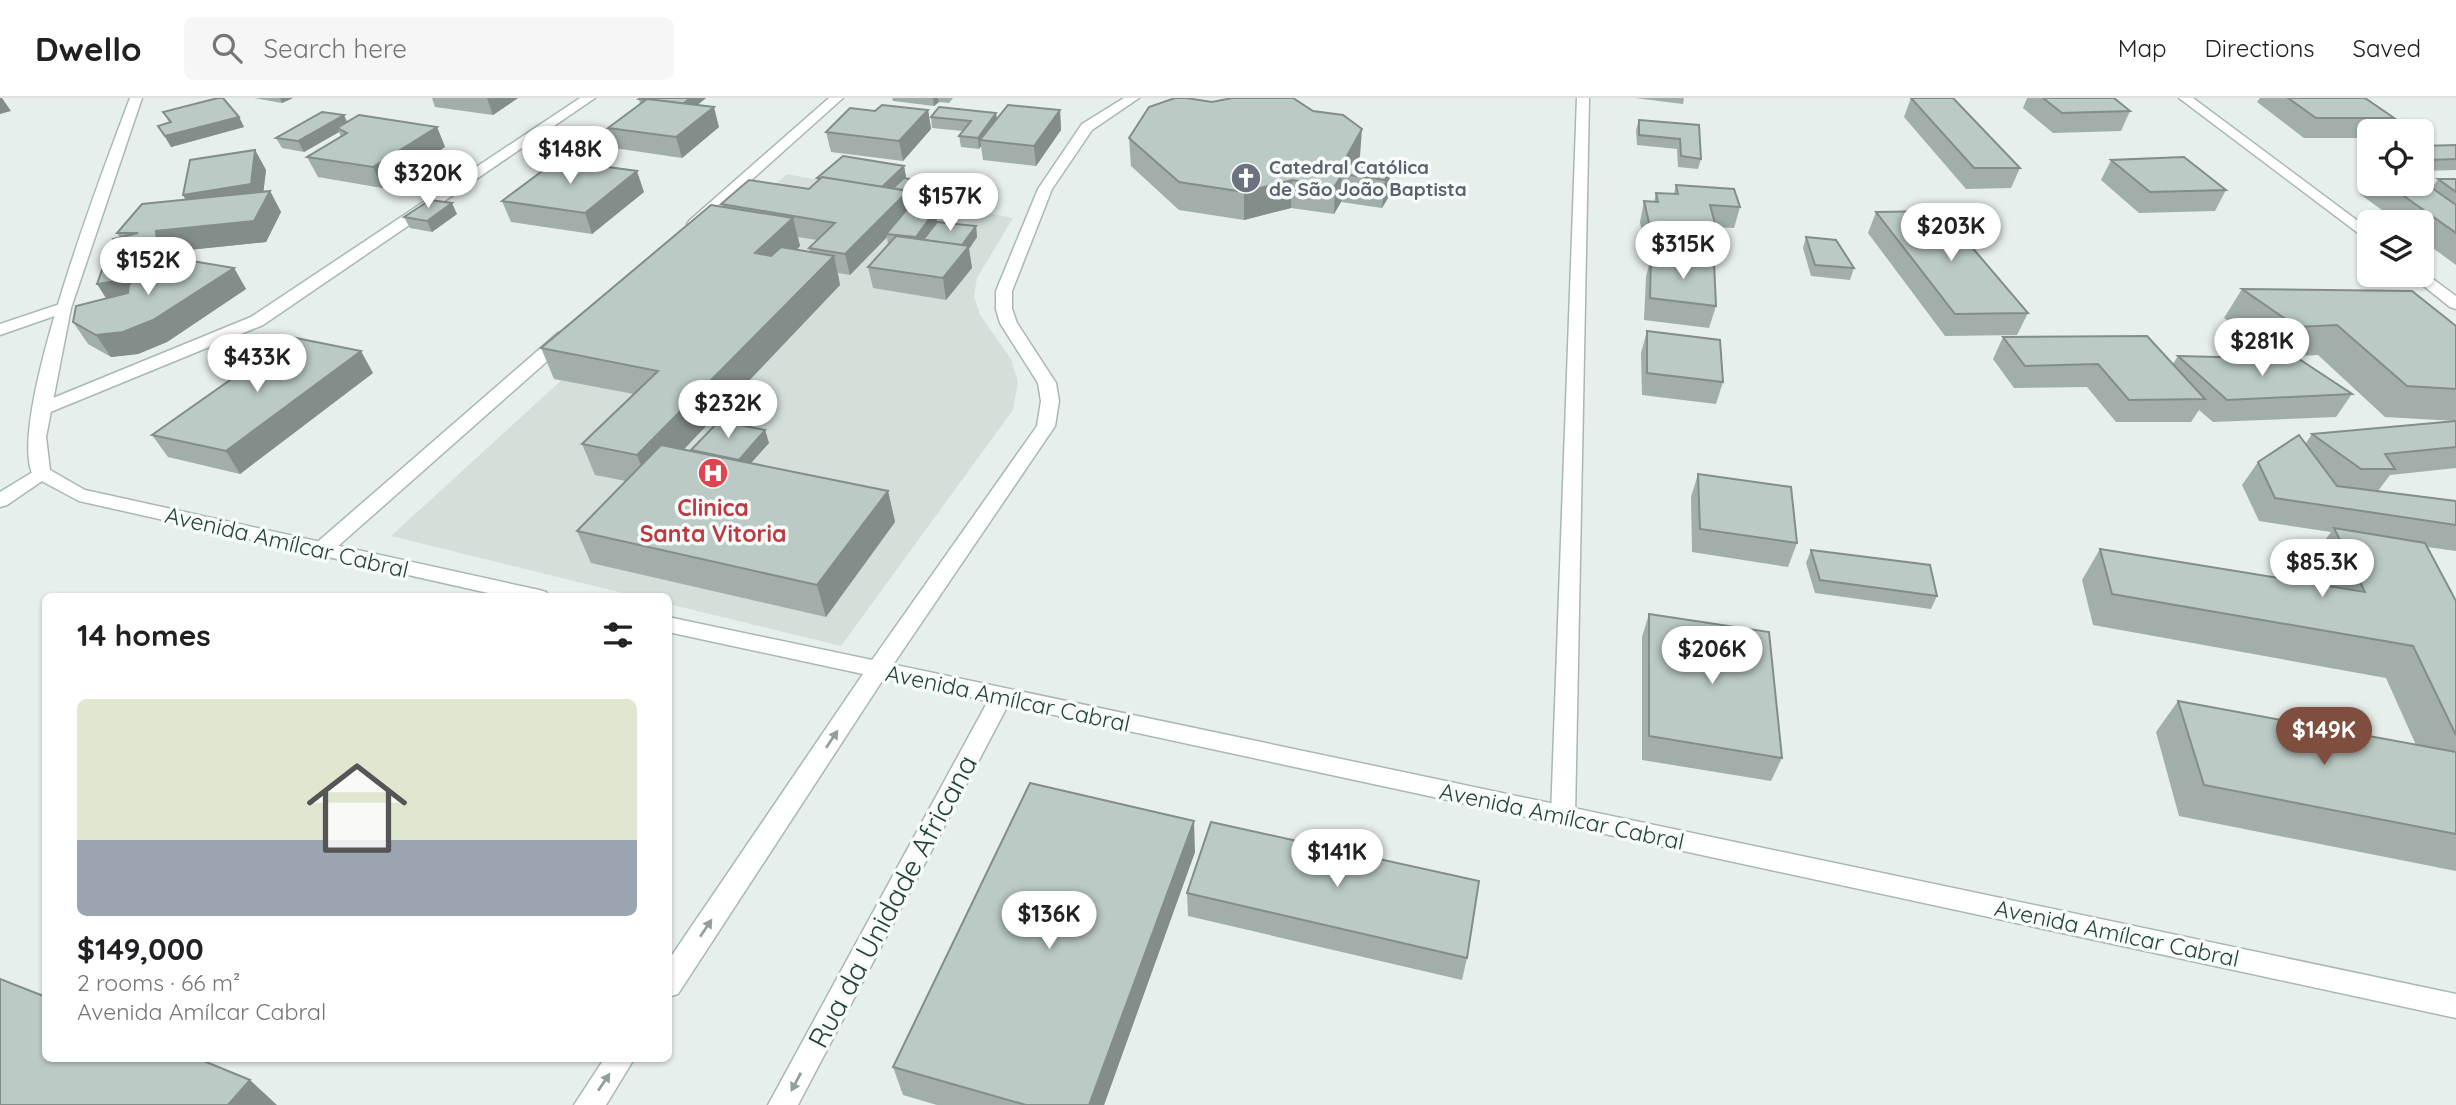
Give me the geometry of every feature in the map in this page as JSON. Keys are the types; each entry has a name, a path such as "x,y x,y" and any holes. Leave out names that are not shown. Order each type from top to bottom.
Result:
{"street":[{"path":"0,501 41,473 37,437 63,308 136,98"},
{"path":"42,409 257,321 589,98"},
{"path":"685,232 837,98"},
{"path":"672,979 878,669 1045,426 1050,398 1042,374 1009,328 1002,309 1004,291 1045,189 1087,128 1133,98"},
{"path":"1563,816 1583,98"},
{"path":"2185,98 2357,228"},
{"path":"2434,287 2456,304"},
{"path":"0,330 63,308"},
{"path":"321,550 581,323"},
{"name":"Avenida Amílcar Cabral","path":"41,473 79,495 520,593"},
{"name":"Avenida Amílcar Cabral","path":"672,625 2456,1006"},
{"name":"Rua da Unidade Africana","path":"783,1105 1001,697"},
{"path":"589,1105 618,1062"}],"shaded area":[{"name":"Clinica Santa Vitoria","path":"787,174 1013,218 977,278 974,296 980,315 1011,359 1018,382 1013,410 841,646 672,605 672,593 623,593 391,536"}],"building":[{"path":"223,98 239,117 165,136 158,126 171,122 163,112"},
{"path":"690,98 683,104 639,99"},
{"name":"Catedral Católica de São João Baptista","path":"1175,98 1212,102 1232,98 1293,98 1313,111 1343,115 1362,129 1343,163 1390,170 1385,180 1342,174 1335,186 1292,180 1244,192 1179,182 1129,138 1149,107"},
{"path":"1911,98 1953,98 2020,168 1974,168"},
{"path":"2043,98 2114,98 2130,111 2062,113"},
{"path":"2288,98 2365,98 2394,118 2316,118"},
{"path":"647,99 714,107 676,137 608,128"},
{"path":"882,105 928,110 899,141 826,132 850,108 875,111"},
{"path":"1008,105 1060,110 1034,146 980,140"},
{"path":"939,107 996,113 978,138 959,136 971,121 931,117"},
{"path":"322,112 344,115 298,141 276,138"},
{"path":"359,115 437,127 373,167 307,157 347,133 337,128"},
{"path":"1639,120 1699,125 1701,159 1681,156 1680,139 1639,135"},
{"path":"2456,145 2456,159 2434,160 2434,146"},
{"path":"255,150 251,184 183,195 190,160"},
{"path":"843,156 904,166 882,187 817,178"},
{"path":"2184,157 2226,190 2150,192 2111,160"},
{"path":"557,160 637,171 585,213 502,201"},
{"path":"822,177 908,191 845,254 809,248 835,223 721,204 749,180 809,189"},
{"path":"904,178 944,186 927,201 909,198 908,191 893,188"},
{"path":"2438,179 2456,179 2456,192"},
{"path":"1676,185 1734,189 1740,207 1710,205 1717,231 1650,227 1644,201 1658,202 1656,193 1678,194"},
{"path":"2434,189 2456,205 2456,233 2434,217 2434,210 2424,210 2404,196 2434,196"},
{"path":"270,191 254,221 156,231 158,258 129,279 97,284 113,239 138,233 117,233 142,204"},
{"path":"430,200 452,203 427,221 404,217"},
{"path":"711,205 793,218 755,253 771,256 781,247 834,256 637,455 582,444 658,371 541,348"},
{"path":"908,208 935,211 916,237 886,234"},
{"path":"1941,211 2028,313 1955,314 1876,212"},
{"path":"937,222 976,226 962,245 923,240"},
{"path":"896,236 969,246 943,278 868,267"},
{"path":"1806,237 1836,240 1854,268 1815,265"},
{"path":"1651,256 1714,263 1716,306 1650,298"},
{"path":"174,258 234,268 153,320 123,332 96,335 73,322 76,306 128,293 129,284"},
{"path":"2242,289 2412,291 2456,326 2456,389 2407,386 2337,325 2297,327"},
{"path":"1647,331 1720,340 1723,382 1647,373"},
{"path":"2147,336 2205,399 2129,400 2098,364 2025,366 2003,337"},
{"path":"291,337 361,351 226,451 152,435"},
{"path":"2178,356 2299,359 2352,394 2227,400"},
{"path":"719,421 765,430 739,460 691,450"},
{"path":"2456,421 2456,447 2385,454 2395,469 2361,469 2312,434"},
{"path":"2299,435 2337,486 2456,501 2456,525 2275,498 2258,462"},
{"path":"661,445 888,491 817,585 577,531"},
{"path":"1698,474 1791,487 1797,543 1700,529"},
{"path":"2334,528 2425,543 2456,601 2456,735 2413,646 2112,594 2100,549 2365,592"},
{"path":"1811,550 1930,565 1937,596 1820,580"},
{"path":"1649,614 1769,632 1782,758 1649,736"},
{"path":"2178,701 2456,752 2456,834 2204,785"},
{"path":"1030,783 1194,821 1089,1105 1026,1105 893,1067"},
{"path":"1211,822 1479,881 1467,958 1187,893"},
{"path":"0,979 42,995 42,1062 206,1062 250,1080 228,1105 0,1105"}],"place":[{"name":"Catedral Católica de São João Baptista","path":"1246,178"},
{"name":"Clinica Santa Vitoria","path":"713,473"}]}
